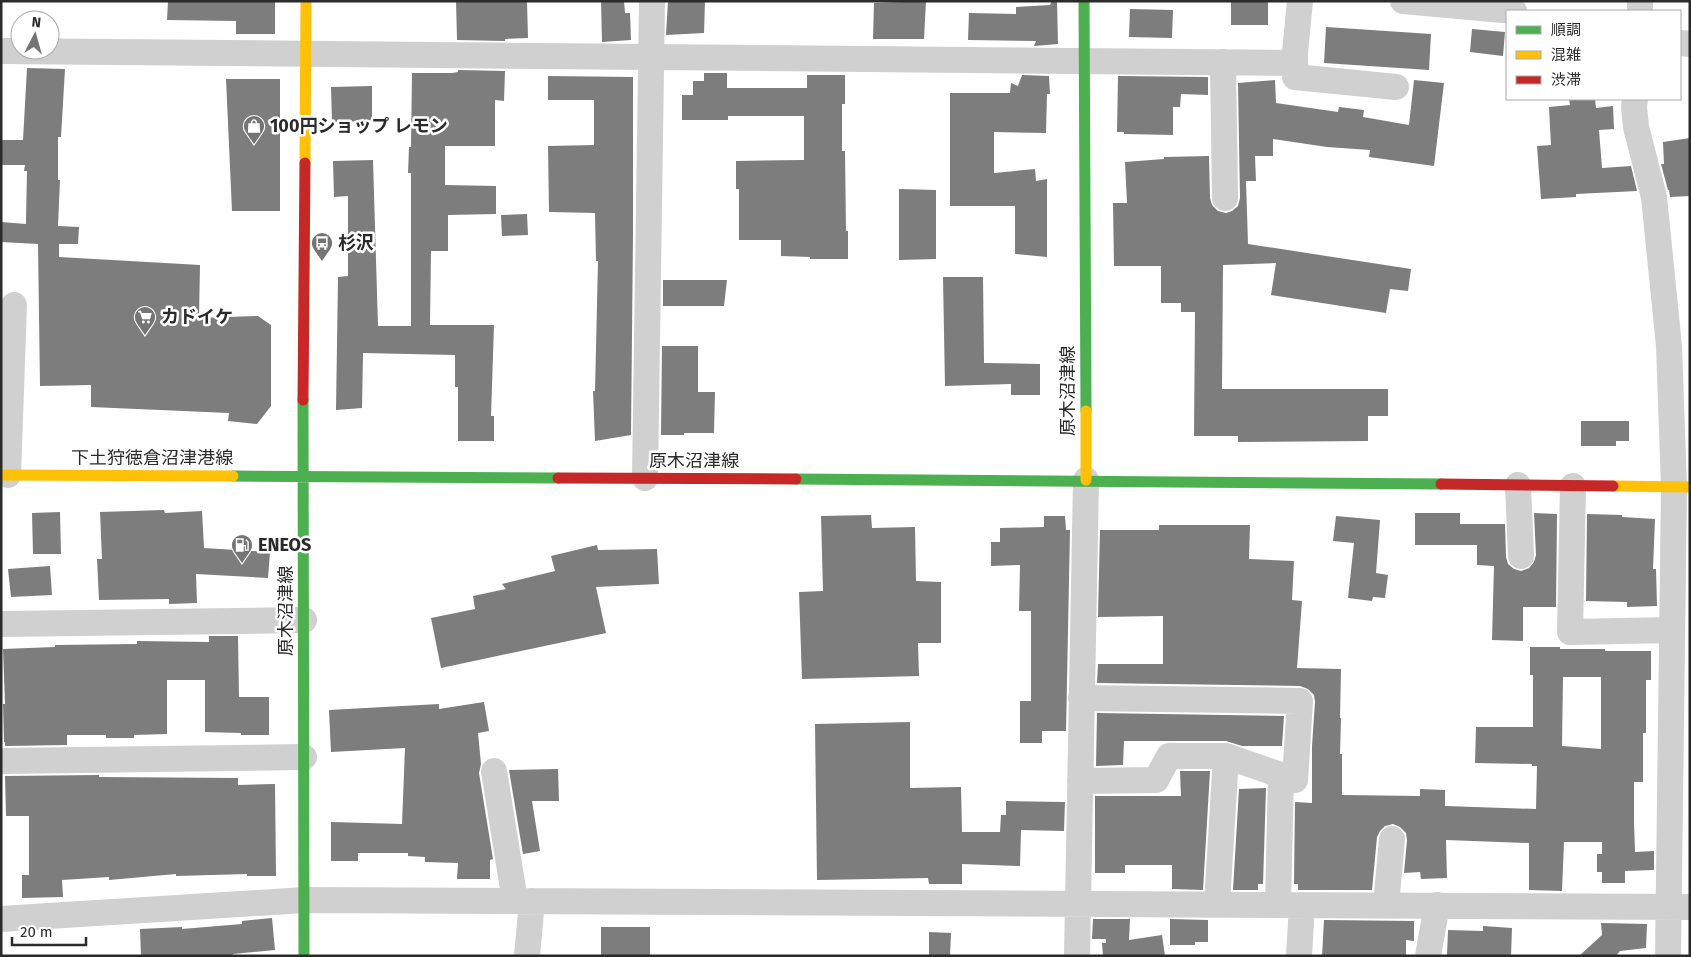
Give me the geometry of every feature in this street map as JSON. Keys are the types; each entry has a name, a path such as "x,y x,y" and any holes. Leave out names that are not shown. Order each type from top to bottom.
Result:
{"main road":[{"path":"303,477 306,1"},
{"name":"原木沼津線","path":"304,956 303,477 1086,480 1084,1"},
{"name":"下土狩徳倉沼津港線","path":"5,475 303,477"},
{"path":"1086,480 1682,487"}],"street":[{"path":"645,478 652,1"},
{"path":"1,51 1294,63 1300,1"},
{"path":"1403,1 1506,10"},
{"path":"1295,56 1295,77 1396,87"},
{"path":"1223,62 1225,198"},
{"path":"1635,100 1636,128 1654,197 1682,487 1672,630 1679,906 1668,956"},
{"path":"5,475 14,305"},
{"path":"1077,956 1086,480"},
{"path":"1518,485 1521,556"},
{"path":"1573,486 1570,632 1672,630"},
{"path":"1,624 304,620"},
{"path":"1080,781 1156,780 1169,756 1226,756 1295,780 1300,701 1082,698"},
{"path":"1218,904 1226,756"},
{"path":"1,761 304,757"},
{"path":"494,771 523,901 527,956"},
{"path":"1281,776 1290,905 1299,956"},
{"path":"1386,905 1392,839"},
{"path":"1,919 305,900 1679,906"},
{"path":"1428,956 1438,905"}],"building":[{"path":"168,1 275,1 275,34 236,34 236,21 167,20"},
{"path":"456,1 527,1 528,38 505,39 505,41 457,40"},
{"path":"601,1 624,1 625,13 630,13 631,40 602,42"},
{"path":"668,1 705,1 704,33 666,35"},
{"path":"926,1 924,39 873,39 874,3"},
{"path":"1052,1 1057,1 1058,44 1034,46 1036,41 968,40 969,13 1016,14 1016,7 1050,5"},
{"path":"1231,1 1268,1 1268,25 1231,25"},
{"path":"1130,9 1173,10 1172,38 1129,37"},
{"path":"1326,27 1431,34 1429,70 1324,63"},
{"path":"1472,29 1505,32 1503,56 1470,52"},
{"path":"27,68 65,69 61,137 58,137 58,180 60,180 58,226 79,227 78,244 59,244 59,257 200,265 199,318 258,316 271,325 271,406 257,424 228,421 229,413 91,407 91,385 40,386 38,244 1,242 1,222 26,224 27,171 24,171 25,165 1,165 1,140 23,140"},
{"path":"458,70 505,71 504,101 495,100 495,146 445,146 445,185 496,186 496,214 448,215 448,251 431,251 430,325 494,325 491,416 494,416 494,441 458,441 458,387 455,387 455,355 363,353 362,408 336,410 338,277 348,276 348,196 334,197 333,161 373,160 378,326 411,326 411,173 408,173 409,147 411,147 412,73 452,73 458,72"},
{"path":"704,73 727,73 727,88 807,88 807,75 845,75 845,104 842,104 842,151 845,151 848,259 810,259 810,257 781,256 781,240 739,240 739,189 736,189 736,161 804,160 804,116 728,116 728,120 682,120 682,95 693,95 693,81 704,81"},
{"path":"1022,75 1049,76 1050,94 1047,94 1046,133 994,132 994,173 1035,169 1036,181 1047,179 1047,257 1015,254 1015,206 950,206 950,93 1010,93 1011,83 1018,86"},
{"path":"548,76 633,77 631,435 595,441 593,391 595,391 598,261 596,261 595,213 549,212 548,146 594,145 594,100 548,100"},
{"path":"1118,76 1208,77 1208,95 1181,94 1180,107 1173,107 1173,135 1124,134 1124,132 1117,132"},
{"name":"100円ショップ レモン","path":"226,79 280,79 280,211 232,211"},
{"path":"1275,80 1276,103 1338,112 1339,107 1364,110 1363,117 1409,125 1414,80 1444,83 1434,166 1369,157 1370,150 1327,147 1273,139 1273,156 1255,156 1256,181 1246,181 1248,244 1411,269 1408,291 1390,289 1386,313 1271,295 1276,263 1223,265 1222,389 1388,389 1388,416 1368,416 1368,441 1238,442 1238,436 1194,436 1195,312 1181,312 1181,303 1161,303 1161,266 1114,266 1113,203 1127,203 1125,162 1164,159 1164,157 1209,156 1210,198 1212,205 1218,211 1226,213 1232,211 1238,206 1240,198 1238,83"},
{"path":"372,86 372,121 332,122 331,87"},
{"path":"1569,100 1595,100 1596,108 1613,106 1614,129 1599,130 1602,168 1631,166 1637,191 1576,194 1576,197 1541,199 1537,146 1551,145 1549,107 1570,105"},
{"path":"1690,138 1690,196 1670,197 1661,164 1664,164 1663,142"},
{"path":"899,189 936,190 936,259 899,260"},
{"path":"527,214 528,235 502,236 501,215"},
{"path":"943,277 983,277 984,363 1040,364 1040,395 1011,395 1011,384 945,386"},
{"path":"663,280 727,280 724,306 663,306"},
{"path":"662,346 698,346 698,392 715,392 714,433 661,435"},
{"path":"1581,421 1629,421 1629,441 1616,441 1616,446 1581,446"},
{"path":"164,510 165,513 202,511 204,548 270,552 268,578 196,574 197,603 169,604 169,599 99,600 97,559 102,559 100,512"},
{"path":"60,512 61,554 33,554 32,513"},
{"path":"1415,513 1460,513 1460,524 1505,524 1508,564 1514,569 1521,571 1529,568 1534,562 1536,555 1534,513 1557,514 1556,607 1523,607 1523,641 1492,640 1494,566 1477,565 1477,545 1415,545"},
{"path":"1587,514 1622,515 1622,517 1655,519 1653,569 1656,569 1657,606 1627,607 1627,602 1586,601"},
{"path":"871,515 872,528 915,527 916,581 941,582 941,643 918,643 919,676 802,679 799,592 823,591 821,516"},
{"path":"1044,516 1065,516 1066,530 1070,530 1066,731 1042,731 1042,743 1020,743 1020,701 1031,701 1031,611 1019,611 1020,565 991,566 991,542 1000,542 1000,528 1044,527"},
{"path":"1336,516 1380,520 1376,573 1388,575 1385,598 1373,597 1372,601 1348,598 1354,543 1333,541"},
{"path":"1159,525 1250,525 1249,559 1294,561 1292,600 1302,601 1297,668 1341,669 1340,754 1342,754 1342,795 1420,796 1420,789 1445,790 1445,806 1536,809 1537,766 1532,766 1532,764 1475,763 1476,727 1533,727 1533,675 1530,675 1530,647 1605,649 1605,651 1651,651 1651,680 1646,680 1646,733 1643,733 1643,782 1634,782 1634,822 1635,852 1654,851 1654,870 1625,871 1625,883 1602,883 1602,872 1597,872 1597,854 1602,854 1602,842 1564,842 1562,891 1529,890 1529,843 1446,840 1447,878 1421,879 1420,872 1404,873 1406,833 1400,827 1393,824 1385,826 1377,837 1372,890 1298,890 1298,884 1294,884 1295,802 1312,803 1314,695 1308,689 1300,686 1097,683 1098,664 1163,664 1163,616 1098,617 1100,530 1159,530","holes":["1563,677 1601,677 1601,749 1562,746"]},
{"path":"597,545 598,550 657,549 659,584 596,587 606,633 441,668 431,618 475,609 473,596 506,589 502,584 555,571 551,556"},
{"path":"50,566 52,595 11,597 8,569"},
{"path":"209,636 238,636 239,697 269,697 269,735 205,732 205,680 167,680 167,734 134,735 134,738 106,738 106,735 67,735 67,745 5,746 3,649 55,647 55,645 137,644 137,641 209,642"},
{"path":"484,702 489,731 478,733 481,764 479,773 493,859 490,860 490,879 457,879 458,863 425,862 425,857 408,856 408,853 358,853 358,861 331,861 331,822 402,824 405,748 331,752 329,710 439,704 439,709"},
{"path":"1097,713 1284,716 1282,746 1242,746 1226,741 1124,741 1123,765 1096,766"},
{"path":"910,722 910,788 961,787 962,832 1000,832 1001,815 1006,815 1006,801 1065,802 1064,831 1021,830 1020,866 962,864 962,884 929,884 928,878 817,880 815,724"},
{"path":"558,769 559,801 532,801 540,851 523,854 509,770"},
{"path":"1180,771 1210,771 1203,890 1172,889 1172,865 1125,865 1125,873 1095,873 1095,796 1181,796"},
{"path":"99,775 99,777 238,778 238,785 275,784 276,876 247,876 247,874 176,876 176,874 109,880 109,877 62,880 63,897 22,898 22,875 29,875 29,816 6,816 5,776"},
{"path":"1266,788 1263,884 1258,884 1258,890 1233,890 1239,789"},
{"path":"272,918 275,950 233,954 233,956 141,956 140,929 182,927 182,929 242,924 242,921"},
{"path":"1093,919 1130,919 1129,940 1162,935 1165,956 1103,956 1102,943 1106,943 1106,939 1092,939"},
{"path":"1170,919 1208,920 1208,942 1195,942 1195,945 1170,945"},
{"path":"1324,920 1414,921 1414,941 1406,940 1406,956 1322,956"},
{"path":"1601,923 1647,924 1646,948 1620,951 1616,956 1579,956 1602,935"},
{"path":"1483,926 1512,928 1511,956 1447,955 1448,930 1483,931"},
{"path":"601,927 650,927 650,956 601,956"},
{"path":"929,932 951,933 950,956 929,956"}],"traffic: fast":[{"path":"1084,1 1086,411"},
{"path":"303,400 304,956"},
{"path":"233,476 558,478"},
{"path":"796,479 1441,484"}],"traffic: slow":[{"path":"305,163 306,1"},
{"path":"1086,411 1086,480"},
{"path":"1,475 233,476"},
{"path":"1613,486 1690,487"}],"traffic: jam":[{"path":"303,400 305,163"},
{"path":"558,478 796,479"},
{"path":"1441,484 1613,486"}],"place":[{"name":"100円ショップ レモン","path":"254,145"},
{"name":"杉沢","path":"322,262"},
{"name":"カドイケ","path":"145,336"},
{"name":"ENEOS","path":"242,564"}]}
